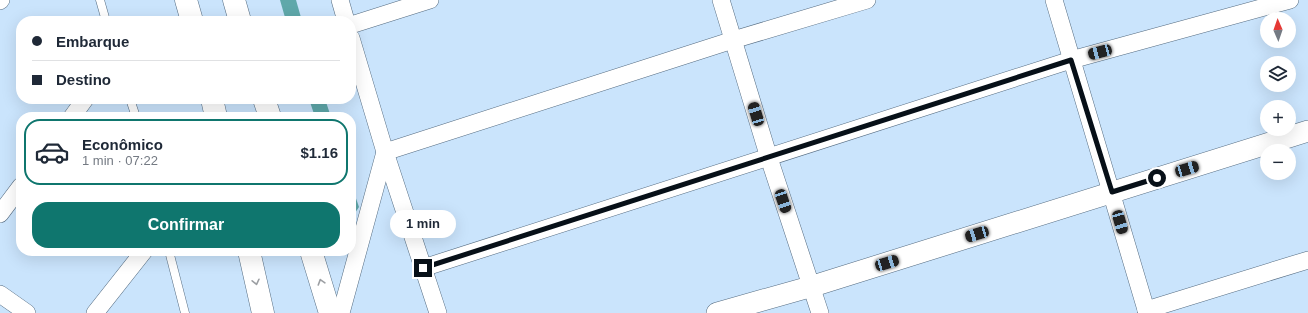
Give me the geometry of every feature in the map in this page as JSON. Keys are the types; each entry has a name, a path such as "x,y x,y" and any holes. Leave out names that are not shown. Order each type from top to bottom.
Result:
{"main road":[{"path":"186,0 191,16"},
{"path":"234,0 239,16"},
{"path":"250,256 263,313"},
{"path":"313,256 330,313"}],"street":[{"path":"340,0 345,16"},
{"path":"356,23 430,0"},
{"path":"721,0 769,158 820,313"},
{"path":"385,152 733,40 867,0"},
{"path":"1054,0 1147,312 1308,260"},
{"path":"423,268 1071,60 1290,0"},
{"path":"356,55 385,152 438,313"},
{"path":"717,313 812,286 1308,131"},
{"path":"342,313 385,152"},
{"path":"0,214 16,193"},
{"path":"95,313 140,256"},
{"path":"0,294 27,313"}],"lane":[{"path":"100,0 105,16"},
{"path":"170,256 185,313"}],"shaded area":[{"path":"280,0 296,0 301,16 285,16"},
{"path":"311,104 327,104 329,112 313,112"},
{"path":"356,198 359,207 356,212"}],"route":[{"path":"423,268 1071,60 1112,192 1157,178"}]}
